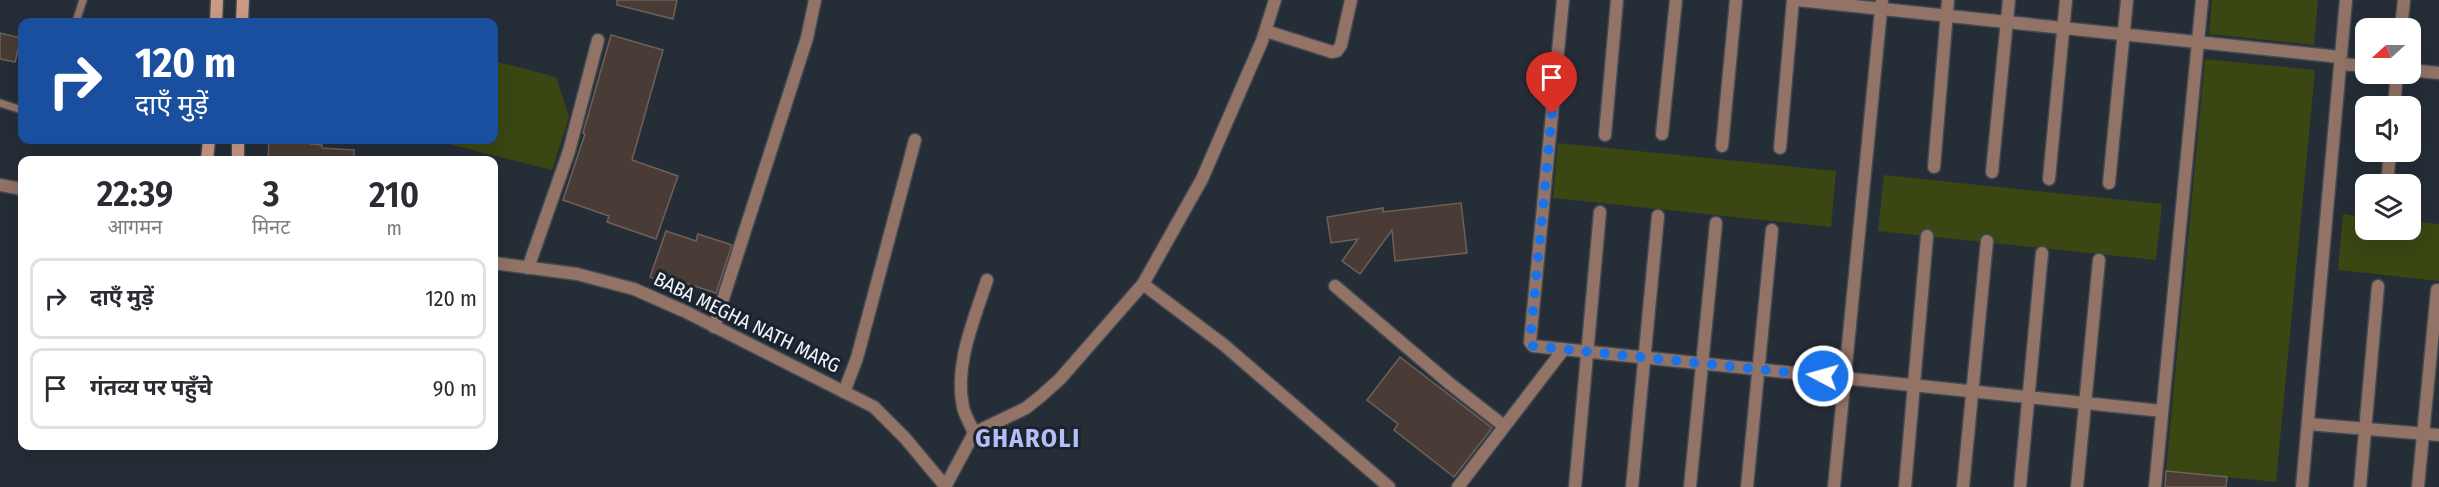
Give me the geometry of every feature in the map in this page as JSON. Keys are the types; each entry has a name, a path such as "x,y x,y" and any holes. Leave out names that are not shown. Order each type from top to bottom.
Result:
{"street":[{"path":"216,18 217,0"},
{"path":"242,18 243,0"},
{"path":"714,327 807,38 815,0"},
{"path":"946,487 974,433 1026,408 1041,396 1060,379 1143,284 1202,179 1266,31 1275,0"},
{"path":"1266,31 1332,52 1337,51 1341,45 1351,0"},
{"path":"1563,0 1530,342 1536,347 2162,411"},
{"path":"1605,135 1617,0"},
{"path":"1662,134 1676,0"},
{"path":"1722,146 1736,0"},
{"path":"1779,148 1795,0 1881,4 1947,16 2198,42 2355,63"},
{"path":"1934,167 1948,0"},
{"path":"1992,172 2008,0"},
{"path":"2049,179 2066,0"},
{"path":"2109,183 2127,0"},
{"path":"2155,487 2202,0"},
{"path":"2302,487 2346,0"},
{"path":"2402,18 2404,0"},
{"path":"1834,487 1881,4"},
{"path":"528,268 569,151 598,40"},
{"path":"2421,71 2439,73"},
{"path":"844,392 857,358 915,140"},
{"path":"0,185 18,188"},
{"path":"1575,487 1599,212"},
{"path":"1632,487 1658,216"},
{"path":"1690,487 1716,223"},
{"path":"1747,487 1772,230"},
{"path":"1905,487 1927,236"},
{"path":"1963,487 1986,241"},
{"path":"2020,487 2042,253"},
{"path":"2077,487 2099,261"},
{"name":"BABA MEGHA NATH MARG","path":"498,264 577,274 634,289 669,304 874,407 905,438 946,487"},
{"path":"974,433 964,409 961,384 963,358 987,280"},
{"path":"1143,284 1224,345 1389,487"},
{"path":"2360,487 2378,285"},
{"path":"1335,286 1449,383 1504,426"},
{"path":"2418,487 2437,290"},
{"path":"1458,487 1563,350"},
{"path":"2308,424 2439,435"}],"lane":[{"path":"77,18 83,0"},
{"path":"0,103 18,109"}],"green space":[{"path":"2212,0 2318,0 2314,45 2209,34"},
{"path":"2205,59 2315,70 2276,482 2166,471"},
{"path":"498,62 556,77 569,117 552,170 449,144 498,144"},
{"path":"1558,143 1836,171 1831,227 1553,198"},
{"path":"1884,175 2162,204 2156,260 1878,231"},
{"path":"2343,214 2355,216 2355,240 2421,240 2421,222 2439,224 2439,281 2338,270"}],"building":[{"path":"617,0 677,0 673,19 617,5"},
{"path":"0,33 18,37 15,62 0,59"},
{"path":"611,35 663,50 632,160 678,176 656,239 607,222 609,216 563,200 585,134 583,133"},
{"path":"269,144 310,144 322,145 322,148 354,150 354,156 268,156"},
{"path":"1461,203 1467,253 1395,261 1392,230 1360,274 1342,261 1358,239 1331,243 1327,217 1383,208 1383,212"},
{"path":"666,231 696,241 698,234 732,245 716,293 679,281 677,286 650,277"},
{"path":"1400,357 1492,428 1454,477 1394,430 1398,424 1367,400"},
{"path":"2166,471 2227,477 2226,487 2165,487"}],"district":[{"name":"GHAROLI","path":"1028,438"}],"route":[{"path":"1552,114 1530,342 1533,346 1823,376"}]}
